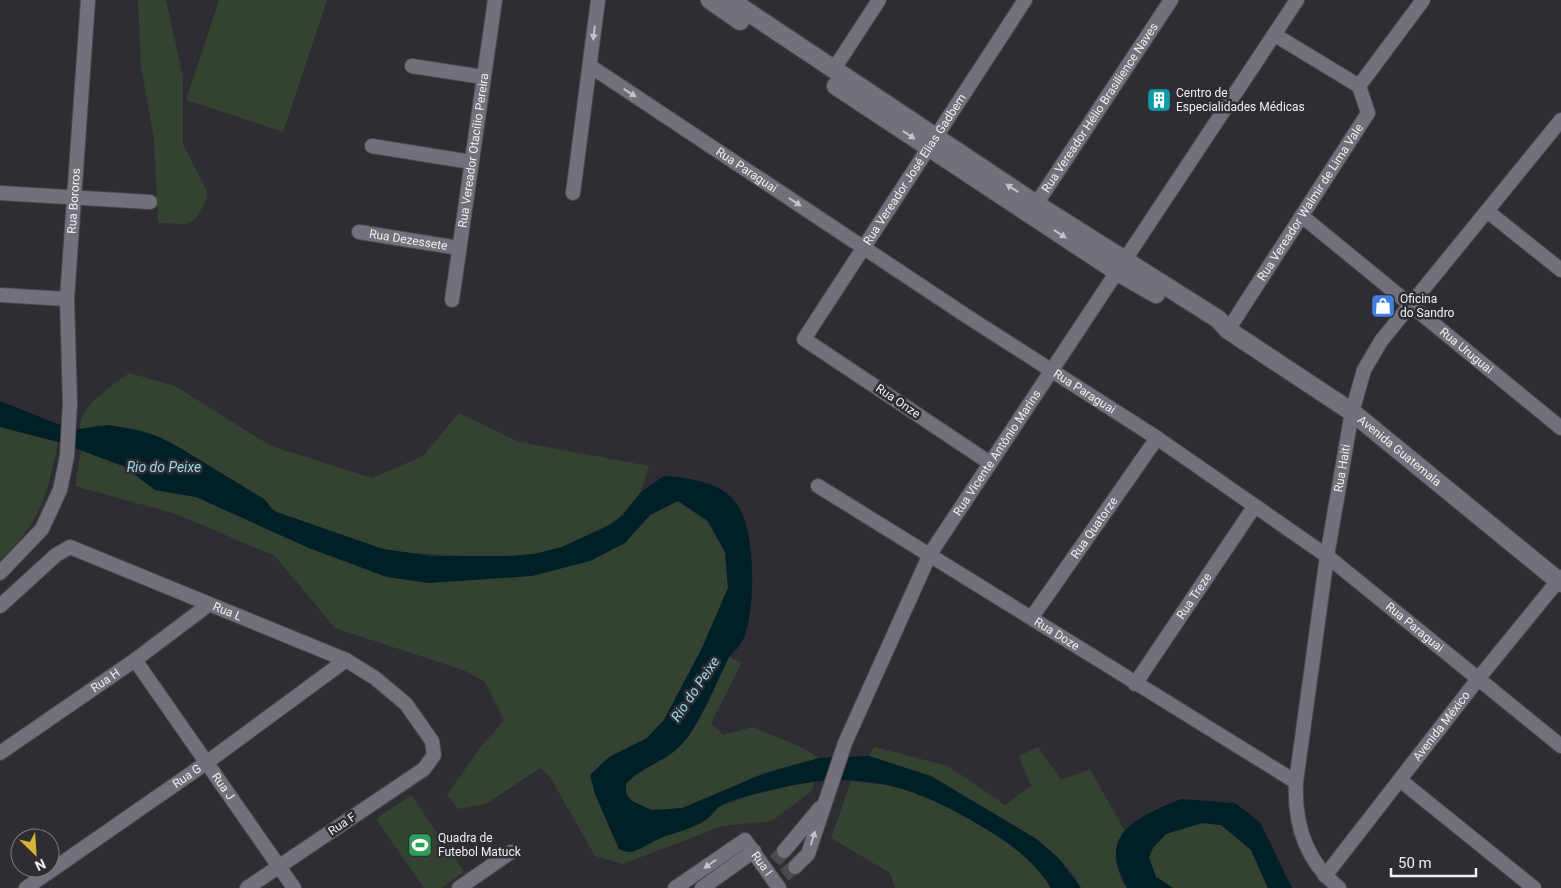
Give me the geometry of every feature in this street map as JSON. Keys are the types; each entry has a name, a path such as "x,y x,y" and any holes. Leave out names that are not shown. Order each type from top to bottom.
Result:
{"street":[{"name":"Rua Bororos","path":"0,572 42,529 60,490 67,456 70,404 67,299 88,0"},
{"name":"Rua Vereador Otacílio Pereira","path":"452,300 495,0"},
{"path":"573,193 598,0"},
{"path":"710,0 730,3 834,69 932,143"},
{"path":"834,69 879,0"},
{"name":"Rua Vereador José Elias Gadbem","path":"804,339 1025,0"},
{"name":"Rua Vereador Hélio Brasilience Naves","path":"1033,209 1171,0"},
{"name":"Rua Vicente Antônio Marins","path":"783,878 808,854 845,743 930,554 1297,0"},
{"path":"1275,34 1359,86 1423,0"},
{"path":"730,3 932,143"},
{"path":"412,66 483,77"},
{"name":"Rua Paraguai","path":"590,66 968,317 1053,369 1157,438 1327,556 1561,746"},
{"name":"Rua Vereador Walmir de Lima Vale","path":"1228,330 1303,217 1368,113 1359,86"},
{"name":"Rua Haiti","path":"1339,888 1325,876 1302,838 1295,804 1296,782 1327,556 1352,412 1364,370 1381,341 1561,120"},
{"name":"Avenida Guatemala","path":"932,143 1212,328 1228,330 1352,412 1560,580"},
{"path":"372,146 471,162"},
{"path":"0,193 150,202"},
{"path":"1487,211 1561,270"},
{"name":"Rua Uruguai","path":"1303,217 1561,428"},
{"name":"Rua Dezessete","path":"358,232 459,248"},
{"path":"0,295 67,299"},
{"name":"Rua Onze","path":"804,339 990,463"},
{"name":"Rua Quatorze","path":"1032,617 1157,438"},
{"name":"Rua Doze","path":"818,486 1296,782"},
{"name":"Rua Treze","path":"1135,684 1254,507"},
{"name":"Rua L","path":"0,606 56,555 70,548 346,660 375,678 406,704 432,740 434,755"},
{"name":"Avenida México","path":"1325,876 1478,678 1560,580"},
{"name":"Rua H","path":"0,753 135,660 208,605"},
{"name":"Rua J","path":"135,660 294,888"},
{"name":"Rua G","path":"26,888 206,762 346,660"},
{"name":"Rua F","path":"247,888 424,769 434,755"},
{"path":"1400,780 1534,888"},
{"name":"Rua Vicente Antônio Marins","path":"775,860 824,802"},
{"name":"Rua I","path":"676,888 745,840 754,852 775,860 783,878"},
{"path":"459,888 511,852"},
{"path":"702,888 754,852"}],"green space":[{"path":"138,0 166,0 183,77 183,144 207,191 206,200 196,219 186,224 158,223 154,139 141,66"},
{"path":"219,0 327,0 283,132 186,100"},
{"path":"129,373 175,386 271,446 372,478 423,456 459,413 519,442 649,466 641,492 616,521 562,547 534,554 483,557 402,552 371,546 274,511 264,499 157,436 99,425 80,429 81,420 91,404"},
{"path":"0,427 58,442 46,493 40,507 25,533 0,561"},
{"path":"81,450 123,466 155,490 196,497 309,548 387,577 429,583 625,543 650,515 678,501 707,521 725,552 728,588 702,648 664,720 647,738 609,757 595,794 619,849 630,852 662,837 688,829 707,819 719,807 755,794 815,781 812,791 772,821 722,826 623,864 595,856 550,777 540,768 486,804 458,809 447,795 480,748 504,720 485,682 466,671 335,628 275,556 176,514 75,486"},
{"path":"729,657 742,662 711,723 723,735 753,727 803,748 819,758 764,773 704,801 672,810 657,810 634,802 628,795 626,784 638,773 673,752 686,740 707,705"},
{"path":"874,747 948,766 1005,805 1031,786 1019,756 1038,747 1061,780 1090,769 1124,830 1118,844 1116,859 1117,867 1127,888 1081,888 1067,866 1045,846 987,810 869,756"},
{"path":"851,781 875,784 885,783 914,791 952,809 1011,844 1043,875 1051,888 895,888 890,873 831,838"},
{"name":"Quadra de Futebol Matuck","path":"411,795 464,872 441,888 424,888 376,819"},
{"path":"1202,823 1221,825 1251,850 1268,888 1173,888 1156,877 1149,857 1153,848 1166,834"}],"water":[{"name":"Rio do Peixe","path":"0,401 55,423 80,429 109,425 138,430 157,436 264,499 274,511 383,549 432,556 514,556 534,554 562,547 608,526 623,515 641,492 664,476 704,482 722,490 737,504 743,516 751,548 751,603 746,632 735,652 729,657 713,692 687,738 674,752 639,773 626,784 626,794 632,801 651,810 682,808 763,774 819,758 869,756 931,776 1038,840 1060,860 1081,888 1051,888 1037,869 1011,845 981,826 929,799 880,784 855,781 801,784 745,796 720,806 709,818 702,822 657,839 638,850 630,852 619,849 595,794 590,775 609,757 647,738 664,720 702,648 728,588 725,552 708,521 678,501 650,515 625,543 590,561 532,576 429,583 387,577 309,548 196,497 155,490 123,466 58,442 0,427"},
{"path":"1181,799 1235,803 1260,822 1292,888 1268,888 1251,850 1221,825 1202,823 1166,834 1153,848 1149,857 1156,877 1173,888 1127,888 1118,867 1116,853 1118,841 1134,822"}],"tunnel":[{"path":"775,861 784,851"},
{"path":"784,875 795,867"}],"place":[{"name":"Centro de Especialidades Médicas","path":"1159,100"},
{"name":"Oficina do Sandro","path":"1383,306"},
{"name":"Quadra de Futebol Matuck","path":"420,845"}]}
